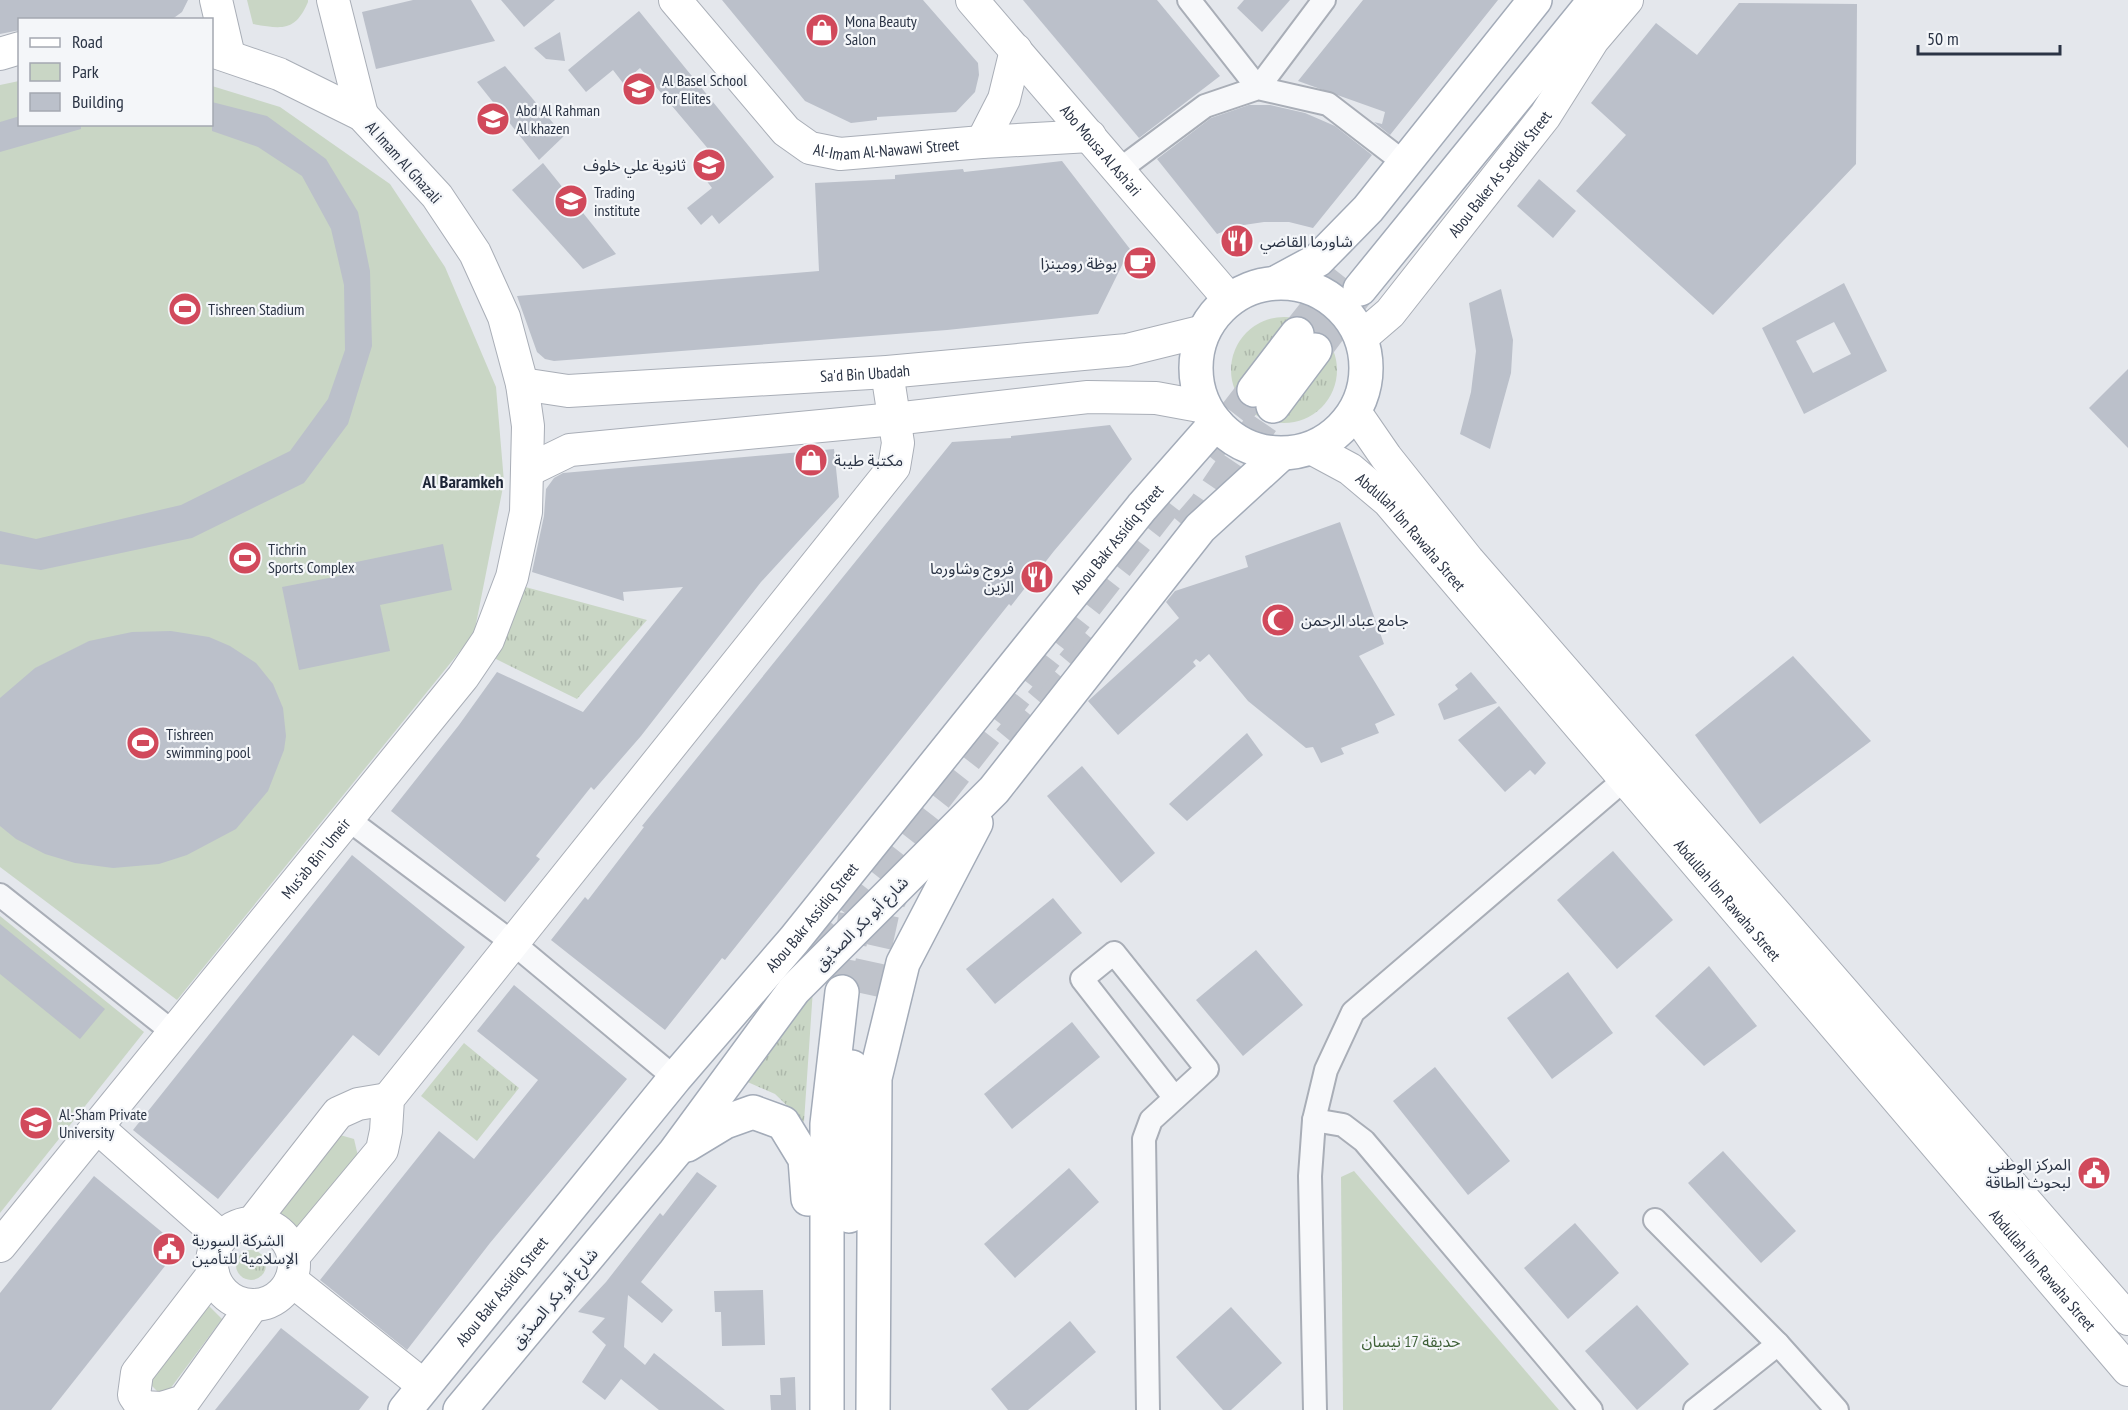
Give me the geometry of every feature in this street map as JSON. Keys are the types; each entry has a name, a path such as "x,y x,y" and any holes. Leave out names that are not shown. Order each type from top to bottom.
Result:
{"main road":[{"path":"1279,281 1318,260 1406,164 1535,0"},
{"name":"Abou Baker As Seddik Street","path":"1566,0 1351,283 1595,0"},
{"path":"1279,281 1300,283 1319,290 1336,302 1362,338 1367,361 1365,388 1355,412 1328,440 1296,451 1257,450 1234,439 1210,415 1197,382 1196,356 1204,331 1229,299 1253,286 1279,281"},
{"path":"1263,398 1306,342"},
{"name":"Abou Bakr Assidiq Street","path":"422,1402 675,1078 794,940 1142,507 1210,415"},
{"name":"شارع أبو بكر الصدّيق","path":"460,1410 675,1152 794,990 994,790 1200,528 1296,451"},
{"path":"873,1410 875,1078 903,963 994,790"},
{"path":"422,1402 791,981"},
{"path":"827,1410 827,1124 854,993 848,1238 851,1410"},
{"path":"675,1152 724,1122 753,1113 783,1123 805,1159 811,1237 814,1410"}],"street":[{"path":"216,0 220,54"},
{"path":"333,0 362,115"},
{"name":"Al-Imam Al-Nawawi Street","path":"675,0 786,131 810,148 840,154 1090,136"},
{"name":"Abo Mousa Al Ash'ari","path":"972,0 1229,299"},
{"path":"1189,0 1258,88"},
{"path":"1258,88 1324,0"},
{"name":"Abou Baker As Seddik Street","path":"1362,338 1376,328 1398,303 1545,117 1593,40 1627,0"},
{"path":"0,54 18,49"},
{"path":"982,142 1004,99 1016,50"},
{"name":"Al Imam Al Ghazali","path":"220,54 279,74 362,115 437,196 475,253 504,317 522,384 528,426"},
{"path":"1119,170 1205,106 1258,88 1328,104 1406,164"},
{"name":"Sa'd Bin Ubadah","path":"522,384 568,391 887,372 1127,350 1204,331"},
{"path":"422,1402 292,1269 290,1246 274,1229 252,1223 230,1230 221,1237 212,1261 213,1274 218,1286 227,1297 252,1306 275,1299 292,1269 382,1150 387,1131 388,1099 894,468 898,443 887,372"},
{"path":"529,470 570,450 894,419 1088,397 1156,398 1210,415"},
{"name":"Abdullah Ibn Rawaha Street","path":"1355,412 1386,457 1468,560 1535,634 2128,1319"},
{"name":"Mus'ab Bin 'Umeir","path":"1,1241 349,820 463,677 488,640 512,577 526,512 529,470 528,426"},
{"name":"Abdullah Ibn Rawaha Street","path":"1296,451 1350,469 1388,501 2128,1370"},
{"path":"1315,1410 1310,1176 1314,1120 1326,1070 1353,1012 1624,779"},
{"path":"349,820 513,943 675,1078"},
{"path":"0,895 174,1033"},
{"path":"1148,1410 1144,1139 1151,1120 1207,1069 1114,953 1082,979 1174,1097"},
{"path":"252,1223 338,1113 358,1104 388,1099"},
{"path":"1314,1120 1343,1125 1364,1141 1591,1410"},
{"path":"96,1126 221,1237"},
{"path":"1655,1220 1778,1344 1837,1410"},
{"path":"213,1274 137,1373 135,1395 141,1409 162,1408 183,1401 252,1306"},
{"path":"1695,1410 1778,1344"}],"green space":[{"path":"247,0 308,0 308,2 293,23 287,26 272,27 253,24"},
{"name":"Tichrin Sports Complex","path":"18,81 18,126 213,126 213,86 280,107 390,184 445,267 496,387 504,482 474,634 177,1000 0,867 0,85"},
{"path":"1284,317 1304,321 1321,333 1333,350 1337,370 1333,390 1321,407 1304,419 1284,423 1264,419 1247,407 1235,390 1231,370 1235,350 1247,333 1264,321"},
{"path":"518,585 647,620 577,699 494,658"},
{"name":"Al-Sham Private University","path":"0,916 144,1032 0,1213"},
{"path":"813,989 804,1122 775,1094 743,1080"},
{"path":"464,1043 519,1088 477,1141 421,1096"},
{"path":"340,1135 354,1139 358,1156 294,1236 272,1216"},
{"name":"حديقة 17 نيسان","path":"1354,1171 1559,1410 1343,1410 1341,1177"},
{"path":"251,1250 262,1254 266,1265 262,1276 251,1280 240,1276 236,1265 240,1254"},
{"path":"204,1301 222,1319 167,1393 157,1391 148,1382"}],"building":[{"path":"0,0 188,0 182,12 174,18 18,18 18,30 0,34"},
{"path":"413,0 471,0 495,41 376,69 362,12"},
{"path":"501,0 555,0 524,27"},
{"path":"722,0 923,0 978,63 979,75 975,92 956,112 877,117 877,120 851,123 805,101"},
{"path":"1023,0 1157,0 1220,76 1139,138"},
{"path":"1244,0 1290,0 1262,32 1237,8"},
{"path":"1363,0 1498,0 1390,135 1374,122 1382,124 1385,112 1298,81"},
{"path":"1739,3 1857,4 1856,164 1713,315 1576,191 1626,135 1591,103 1656,23 1697,55"},
{"path":"639,11 774,177 719,224 712,215 701,225 687,208 712,188 699,171 715,157 640,68 623,83 613,70 586,92 568,70"},
{"path":"560,32 565,61 546,59 534,48"},
{"path":"505,66 564,136 539,160 477,82"},
{"path":"213,102 267,116 326,159 358,212 370,271 372,346 348,424 304,483 192,538 41,570 0,564 0,531 36,539 181,505 290,451 328,399 345,350 344,285 331,229 302,176 258,147 212,131"},
{"path":"1249,105 1270,105 1305,113 1335,126 1372,155 1313,228 1289,222 1264,222 1237,226 1217,234 1157,159 1211,118"},
{"path":"18,117 18,126 81,126 81,129 0,152 0,122"},
{"path":"1062,161 1130,249 1098,314 947,330 554,361 545,359 537,352 517,296 819,271 815,183 895,179 895,175 963,169 964,172"},
{"path":"543,163 616,254 583,269 512,190"},
{"path":"1539,179 1576,211 1553,238 1517,206"},
{"path":"1844,283 1887,371 1804,414 1762,328","holes":["1834,322 1851,354 1813,373 1796,341"]},
{"path":"1501,289 1513,340 1511,373 1490,449 1460,434 1471,392 1476,351 1469,303"},
{"path":"2128,369 2128,448 2089,408"},
{"path":"1110,425 1132,459 1011,606 1009,604 725,960 722,958 665,1030 551,940 585,897 588,900 644,827 642,826 952,442 1011,438 1011,436"},
{"path":"834,449 839,497 761,582 641,736 594,790 591,787 536,856 540,859 505,902 391,811 459,725 497,672 583,712 683,587 623,592 624,601 532,572 544,516 546,489 554,478 563,473"},
{"name":"جامع عباد الرحمن","path":"1340,522 1384,644 1359,656 1395,715 1375,724 1379,733 1341,748 1344,754 1321,763 1313,747 1306,748 1248,701 1209,654 1200,662 1196,659 1193,662 1196,666 1118,735 1088,701 1179,618 1166,602 1175,591 1248,567 1245,556"},
{"path":"443,544 452,590 380,605 390,651 299,670 282,587 339,576 337,566"},
{"name":"Tishreen swimming pool","path":"171,631 209,637 230,646 256,663 273,684 283,708 286,736 284,750 268,791 236,829 187,855 159,864 113,868 75,863 45,854 16,839 0,826 0,698 35,668 89,641 132,632"},
{"path":"1793,656 1871,741 1760,824 1695,735"},
{"path":"1471,672 1497,703 1444,720 1438,704 1458,689 1455,685"},
{"path":"1499,706 1546,763 1535,775 1530,770 1505,792 1458,740"},
{"path":"1247,733 1263,755 1187,821 1169,804"},
{"path":"1082,766 1155,853 1121,883 1047,796"},
{"path":"1613,851 1673,920 1617,969 1557,900"},
{"path":"352,855 465,947 379,1056 353,1035 218,1199 133,1130"},
{"path":"1053,898 1082,933 995,1004 966,969"},
{"path":"0,924 105,1009 80,1039 0,974"},
{"path":"1256,950 1303,1005 1243,1056 1196,1000"},
{"path":"1709,966 1757,1026 1704,1066 1655,1016"},
{"path":"1568,972 1613,1033 1552,1079 1507,1018"},
{"path":"514,985 627,1079 490,1243 407,1350 320,1280 439,1131 474,1159 538,1080 477,1031"},
{"path":"1072,1022 1100,1057 1012,1129 984,1094"},
{"path":"1435,1067 1510,1161 1468,1195 1393,1101"},
{"path":"1723,1151 1796,1231 1761,1263 1688,1183"},
{"path":"1069,1168 1099,1202 1015,1278 984,1244"},
{"path":"697,1172 717,1186 641,1282 673,1310 662,1323 628,1295 624,1347 645,1365 654,1353 725,1410 659,1410 621,1379 605,1400 582,1382 606,1345 592,1332 605,1318 578,1312 606,1282 660,1213 663,1216"},
{"path":"94,1176 180,1247 51,1410 0,1410 0,1293"},
{"path":"1575,1223 1619,1273 1568,1319 1524,1268"},
{"path":"763,1290 765,1345 722,1346 721,1312 715,1312 714,1291"},
{"path":"1637,1305 1689,1364 1637,1410 1585,1351"},
{"path":"1231,1307 1282,1363 1231,1410 1223,1410 1176,1357"},
{"path":"1070,1321 1096,1352 1028,1410 1008,1410 991,1389"},
{"path":"281,1328 369,1397 359,1410 215,1410"},
{"path":"795,1377 796,1410 771,1410 770,1395 781,1395 780,1378"}],"tunnel":[{"path":"1297,334 1343,276"},
{"path":"1315,350 1360,289"},
{"path":"1205,453 1254,390"},
{"path":"1186,528 1205,506 1273,406"},
{"path":"815,952 1175,491"},
{"path":"1009,740 1094,639"},
{"path":"865,994 883,912 896,887"},
{"path":"842,992 855,915"}],"place":[{"name":"Mona Beauty Salon","path":"822,30"},
{"name":"Al Basel School for Elites","path":"639,89"},
{"name":"Abd Al Rahman Al khazen","path":"493,119"},
{"name":"ثانوية علي خلوف","path":"709,165"},
{"name":"Trading institute","path":"571,201"},
{"name":"شاورما القاضي","path":"1237,241"},
{"name":"بوظة رومينزا","path":"1140,263"},
{"name":"Tishreen Stadium","path":"185,309"},
{"name":"مكتبة طيبة","path":"811,460"},
{"name":"Tichrin Sports Complex","path":"245,558"},
{"name":"فروج وشاورما الزين","path":"1037,577"},
{"name":"جامع عباد الرحمن","path":"1278,620"},
{"name":"Tishreen swimming pool","path":"143,743"},
{"name":"Al-Sham Private University","path":"36,1123"},
{"name":"المركز الوطني لبحوث الطاقة","path":"2094,1173"},
{"name":"الشركة السورية الإسلامية للتأمين","path":"169,1249"}],"district":[{"name":"Al Baramkeh","path":"463,481"}]}
